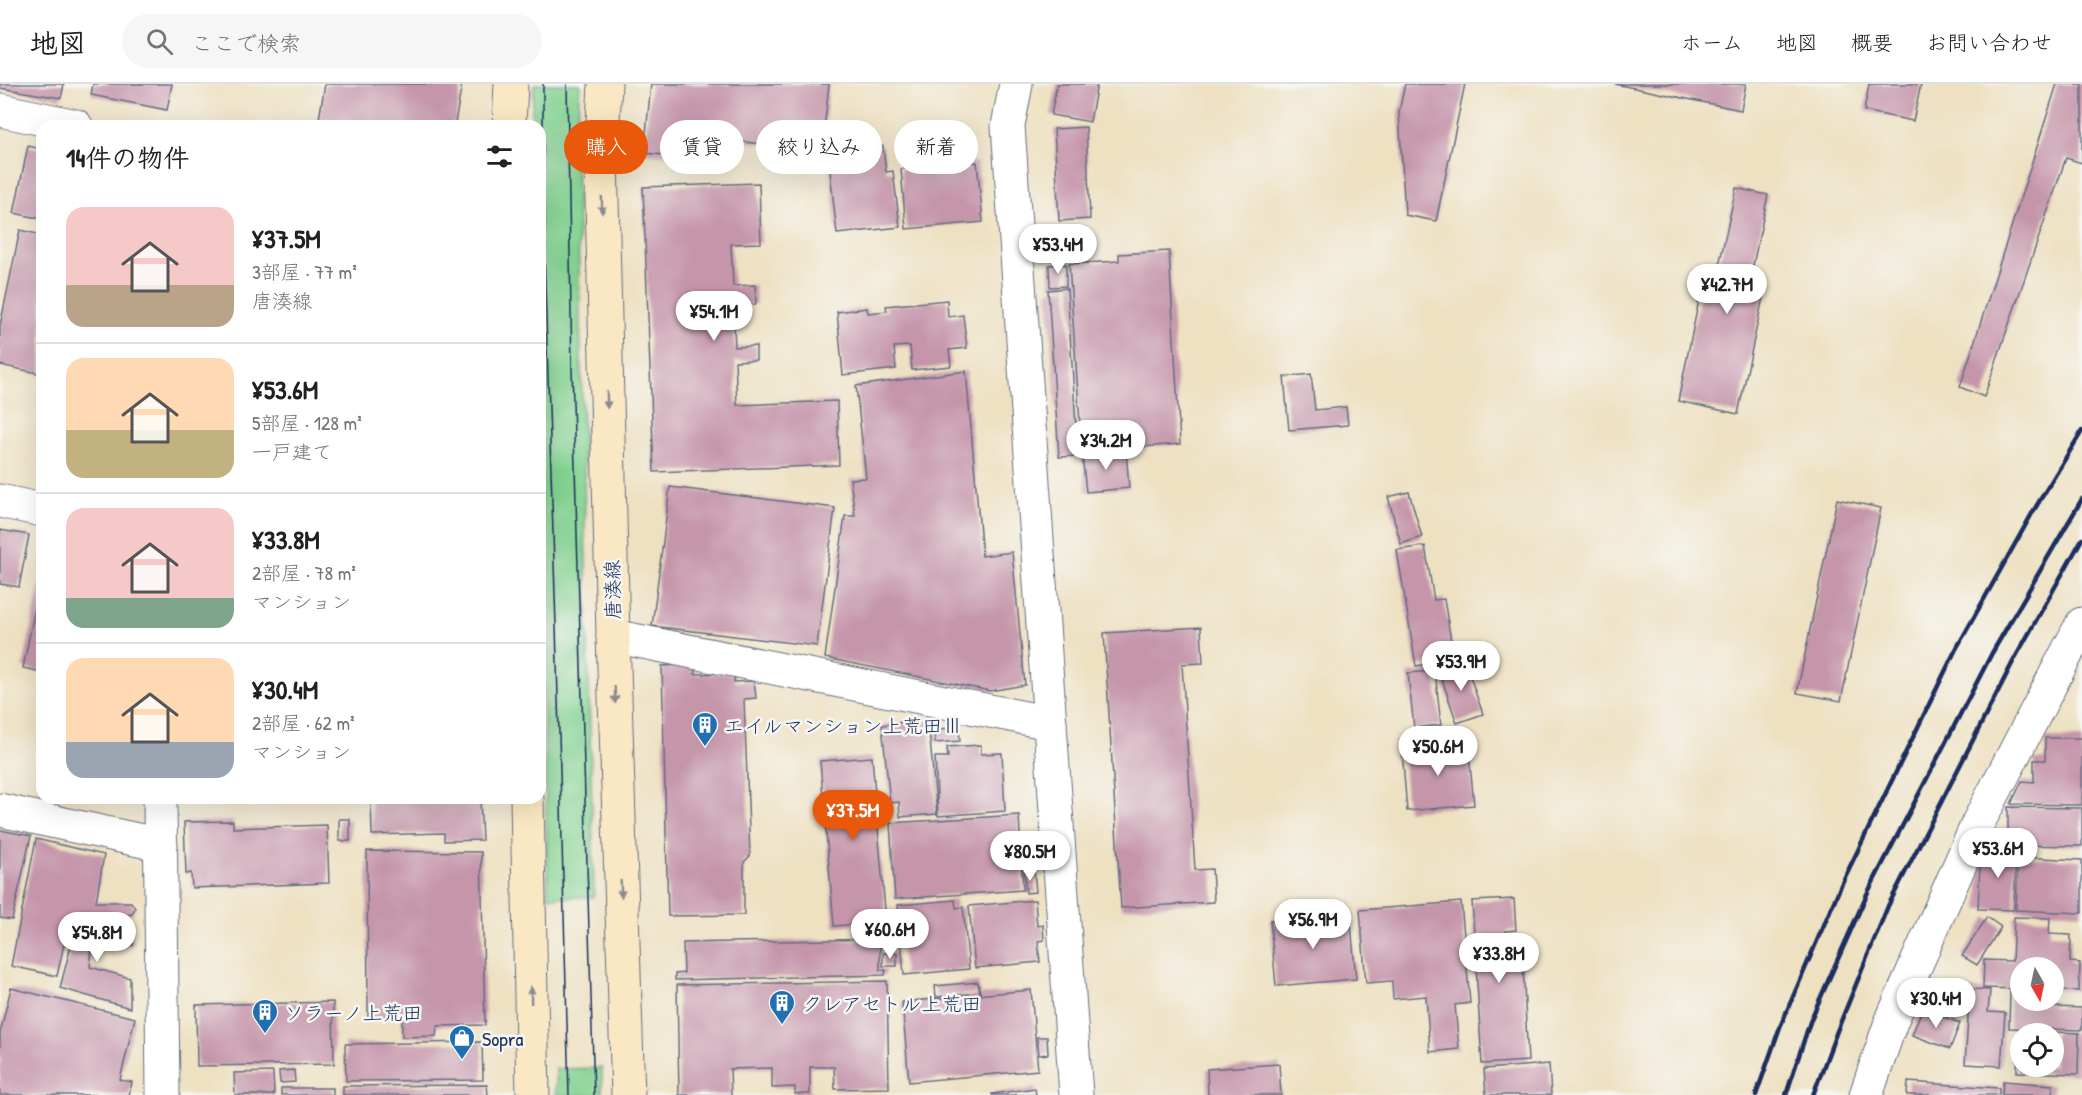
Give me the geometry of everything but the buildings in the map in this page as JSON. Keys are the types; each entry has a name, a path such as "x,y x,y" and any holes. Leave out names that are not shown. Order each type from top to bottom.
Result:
{"street":[{"path":"509,120 511,84"},
{"name":"唐湊線","path":"605,84 601,159 628,1095"},
{"path":"1016,84 1008,126 1076,1095"},
{"path":"0,110 48,120"},
{"path":"0,501 36,509"},
{"path":"1866,1095 1891,1022 1978,823 2082,624"},
{"path":"613,636 1050,723"},
{"path":"160,804 163,1095"},
{"path":"527,804 533,1095"},
{"path":"0,810 161,845"}],"green space":[{"path":"534,84 580,84 578,120 564,120 564,174 577,174 594,897 548,897 546,804 546,120 531,120"},
{"path":"602,1068 602,1095 556,1095 556,1069"}],"tram line":[{"path":"543,84 543,120"},
{"path":"567,84 572,369 594,1095"},
{"path":"546,314 569,1095"}],"railway":[{"path":"1756,1095 1780,1027 1841,885 1955,651 2034,510 2082,431"},
{"path":"1786,1095 1811,1019 1867,894 1992,653 2082,499"},
{"path":"1813,1095 1888,906 2015,658 2082,539"}],"place":[{"name":"エイルマンション上荒田Ⅲ","path":"705,748"},
{"name":"クレアセトル上荒田","path":"782,1026"},
{"name":"ソラーノ上荒田","path":"265,1035"},
{"name":"Sopra","path":"462,1061"}]}
